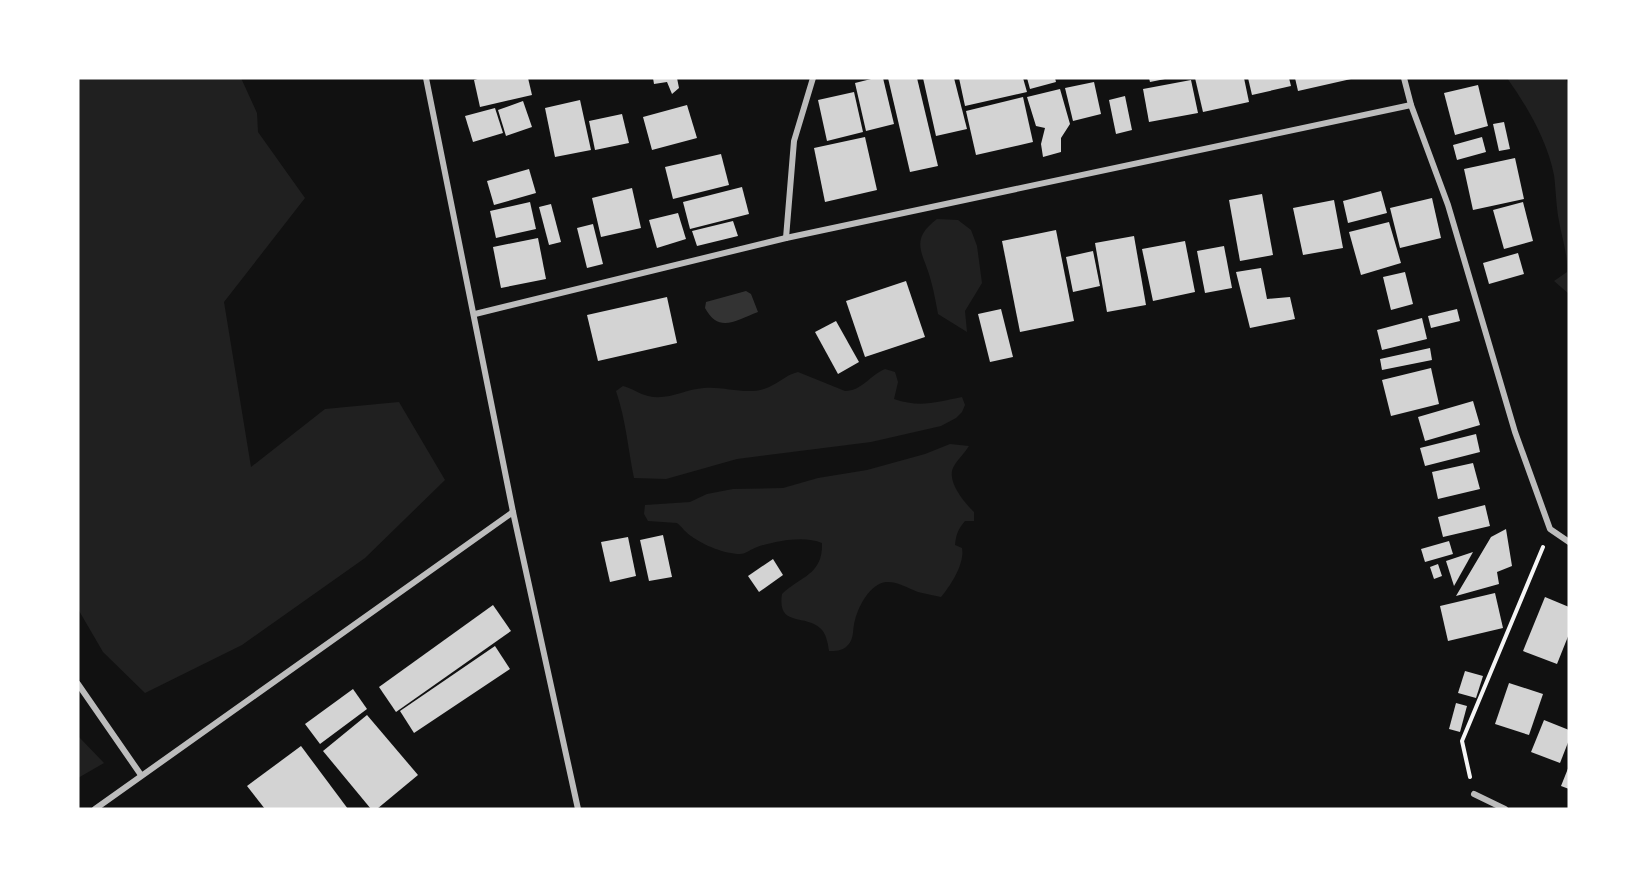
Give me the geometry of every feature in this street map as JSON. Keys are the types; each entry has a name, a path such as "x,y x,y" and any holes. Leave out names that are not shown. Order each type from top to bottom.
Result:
{"street":[{"path":"426,78 513,512 578,809"},
{"path":"786,238 794,141 813,78"},
{"path":"1404,78 1411,105 1448,205 1515,432 1550,529 1569,542"},
{"path":"475,314 786,238 1411,105"},
{"path":"95,809 513,512"},
{"path":"78,684 141,775"},
{"path":"1474,794 1505,809"}],"path":[{"path":"1474,794 1462,741 1550,529"}],"shaded area":[{"path":"78,78 241,78 257,113 258,132 305,198 224,302 251,467 325,409 399,402 445,480 365,558 242,645 145,693 103,652 78,609"},
{"path":"1507,78 1565,78 1569,86 1569,294 1554,281 1567,272 1567,265 1551,162 1535,124"},
{"path":"937,219 958,220 971,230 977,246 982,283 965,311 967,332 938,314 931,281 920,248 923,234"},
{"path":"746,291 751,294 758,312 735,321 722,323 710,316 705,308 706,302"},
{"path":"885,369 895,372 898,382 894,399 920,404 962,397 965,405 962,412 941,426 871,442 737,459 666,479 634,478 625,424 616,391 623,386 655,397 704,388 757,391 798,372 845,391 861,386"},
{"path":"950,444 969,446 954,466 952,478 957,491 974,512 974,521 965,521 957,535 955,545 962,548 962,554 956,574 941,597 894,583 886,582 875,587 859,608 850,643 838,650 829,651 825,635 820,628 807,621 788,616 782,604 782,594 810,574 819,562 822,543 807,539 781,541 742,554 734,554 702,543 689,535 677,523 648,521 644,514 645,505 690,502 707,494 733,489 783,488 818,478 867,470 925,454"},
{"path":"78,736 104,763 78,778"}],"building":[{"path":"528,78 532,95 480,107 474,80"},
{"path":"653,78 677,78 679,88 672,94 667,82 654,84"},
{"path":"883,78 894,124 866,131 855,83"},
{"path":"888,78 917,78 938,166 910,172"},
{"path":"923,78 954,78 967,129 936,136"},
{"path":"959,78 1023,78 1027,92 965,106"},
{"path":"1027,78 1055,78 1056,82 1030,89"},
{"path":"1149,78 1165,78 1165,79 1150,82"},
{"path":"1195,78 1244,78 1249,102 1203,112"},
{"path":"1248,78 1289,78 1291,86 1252,95"},
{"path":"1295,78 1351,78 1351,79 1298,91"},
{"path":"1191,80 1198,113 1149,122 1143,89"},
{"path":"1094,82 1101,114 1073,121 1065,88"},
{"path":"1478,85 1488,126 1455,135 1444,93"},
{"path":"1060,89 1070,124 1061,138 1061,152 1043,157 1041,144 1045,128 1036,126 1027,97"},
{"path":"854,92 863,132 827,141 818,100"},
{"path":"1125,96 1132,130 1116,134 1109,100"},
{"path":"1023,97 1033,142 976,155 966,111"},
{"path":"580,100 591,150 555,157 545,108"},
{"path":"523,101 532,127 506,136 498,110"},
{"path":"687,105 697,138 652,150 643,117"},
{"path":"495,108 503,133 473,142 465,116"},
{"path":"622,114 629,143 595,150 589,121"},
{"path":"1504,122 1510,149 1499,151 1493,124"},
{"path":"865,137 877,190 825,202 814,148"},
{"path":"1482,137 1486,152 1457,160 1453,145"},
{"path":"721,154 729,185 673,199 665,167"},
{"path":"1515,158 1524,199 1473,210 1464,169"},
{"path":"529,169 536,193 494,205 487,181"},
{"path":"742,187 749,214 690,229 683,202"},
{"path":"632,188 641,228 601,237 592,198"},
{"path":"1381,191 1387,213 1348,223 1343,201"},
{"path":"1262,194 1273,255 1240,261 1229,200"},
{"path":"1432,198 1441,238 1400,248 1390,208"},
{"path":"1334,200 1343,248 1303,255 1293,208"},
{"path":"530,202 536,229 496,238 490,211"},
{"path":"1523,202 1533,241 1504,249 1493,210"},
{"path":"551,204 561,242 549,245 539,207"},
{"path":"678,213 686,239 657,248 649,220"},
{"path":"733,221 738,236 697,246 692,231"},
{"path":"1389,222 1401,263 1361,275 1349,232"},
{"path":"593,224 603,264 587,268 577,228"},
{"path":"1056,230 1074,321 1020,332 1002,241"},
{"path":"1134,236 1146,305 1107,312 1095,243"},
{"path":"538,238 546,279 501,288 493,247"},
{"path":"1185,241 1195,292 1153,301 1142,249"},
{"path":"1224,246 1232,288 1205,293 1197,251"},
{"path":"1093,251 1100,286 1073,292 1066,257"},
{"path":"1518,253 1524,274 1489,284 1483,263"},
{"path":"1261,268 1267,299 1290,297 1295,319 1250,328 1236,272"},
{"path":"1405,272 1413,304 1391,310 1383,277"},
{"path":"906,281 925,337 865,357 846,301"},
{"path":"667,297 677,343 598,361 587,315"},
{"path":"1001,309 1013,357 990,362 978,314"},
{"path":"1457,309 1460,321 1431,328 1428,316"},
{"path":"1422,318 1427,339 1382,350 1377,330"},
{"path":"836,321 859,362 838,374 815,332"},
{"path":"1430,348 1432,360 1382,370 1380,359"},
{"path":"1431,368 1439,404 1391,416 1382,380"},
{"path":"1473,401 1480,425 1425,441 1418,417"},
{"path":"1476,434 1480,452 1425,466 1420,448"},
{"path":"1473,463 1480,489 1438,499 1432,472"},
{"path":"1485,505 1490,526 1443,537 1438,517"},
{"path":"1506,529 1512,566 1497,572 1499,584 1456,596 1491,537"},
{"path":"663,535 672,577 649,581 640,540"},
{"path":"628,537 636,576 610,582 601,542"},
{"path":"1449,541 1453,554 1425,562 1421,549"},
{"path":"1473,552 1454,586 1446,561"},
{"path":"773,559 783,575 759,592 748,576"},
{"path":"1438,564 1442,576 1434,579 1430,567"},
{"path":"1495,593 1503,628 1448,641 1440,606"},
{"path":"1545,597 1569,607 1569,634 1557,664 1523,651"},
{"path":"493,605 511,631 396,712 379,687"},
{"path":"495,646 510,669 414,733 400,711"},
{"path":"1465,671 1483,676 1476,698 1458,693"},
{"path":"1509,683 1543,694 1529,735 1495,724"},
{"path":"353,689 367,709 320,744 305,724"},
{"path":"1456,703 1467,706 1460,732 1449,729"},
{"path":"367,715 418,775 377,809 371,809 323,751"},
{"path":"1544,720 1569,730 1569,740 1560,763 1531,752"},
{"path":"301,746 348,809 265,809 247,786"},
{"path":"1569,766 1569,789 1561,786"}]}
